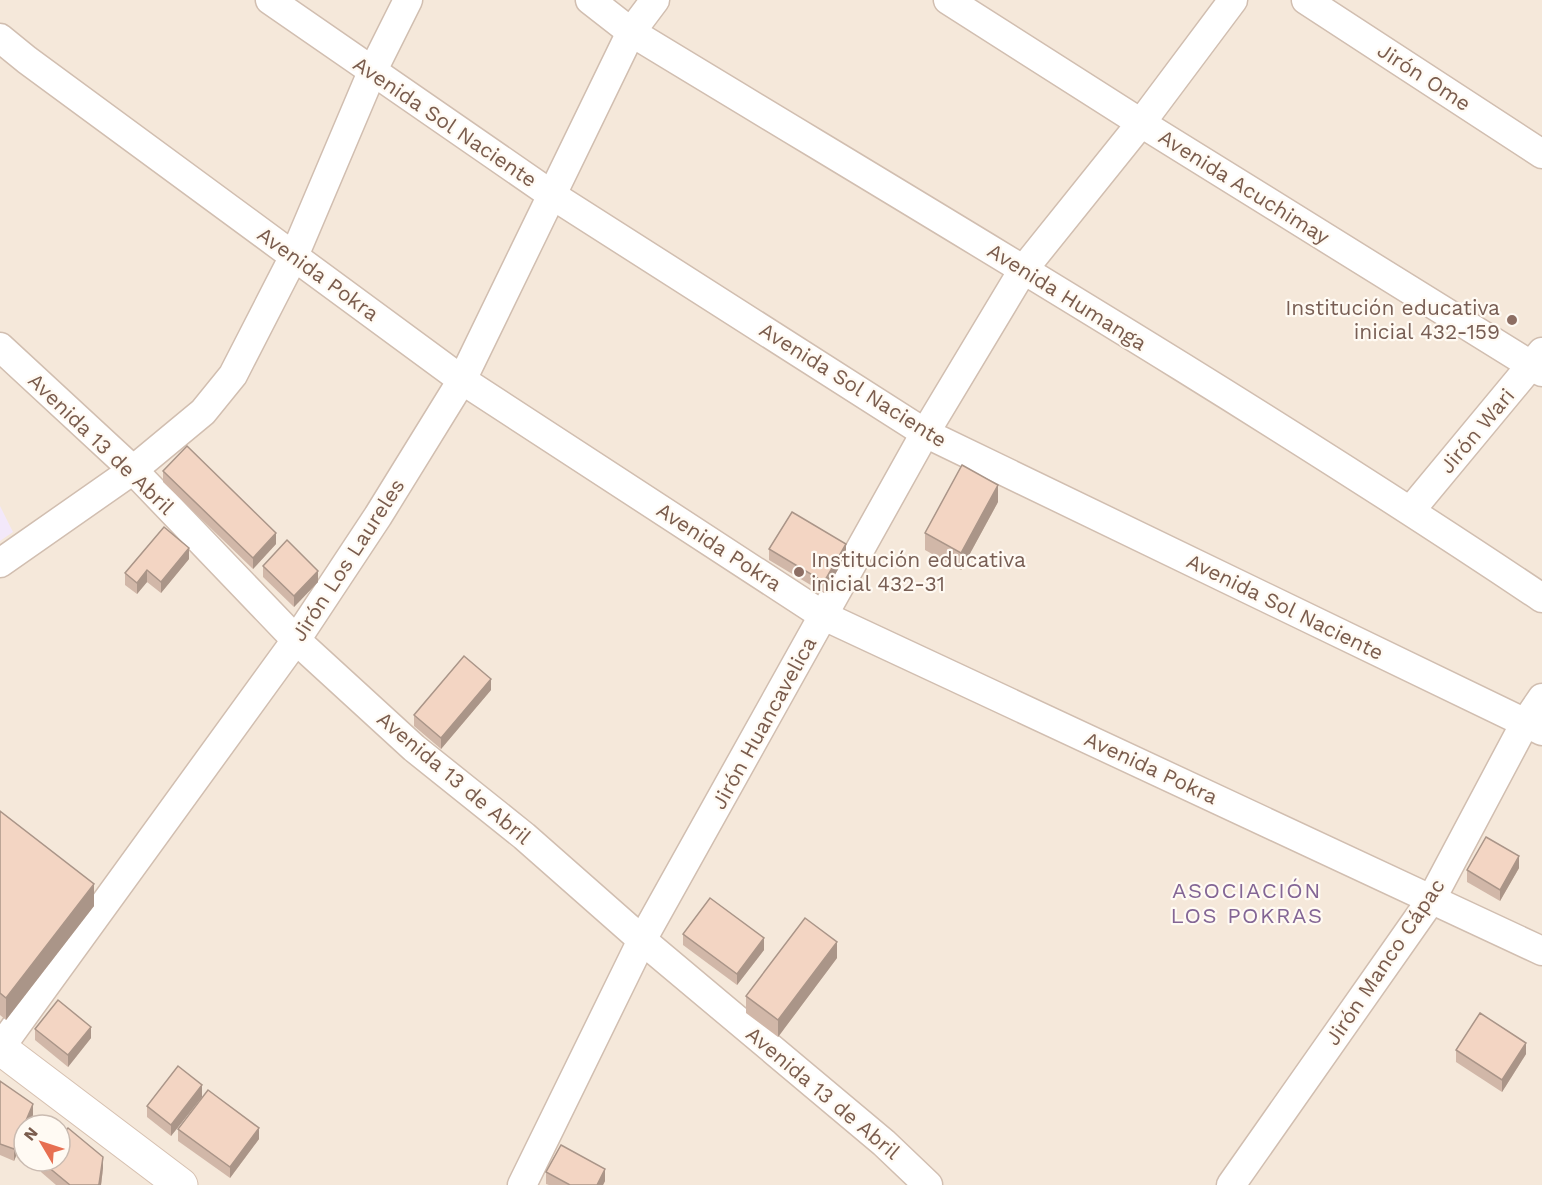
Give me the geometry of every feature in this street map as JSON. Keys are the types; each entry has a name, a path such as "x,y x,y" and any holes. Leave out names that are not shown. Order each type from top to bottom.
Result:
{"street":[{"name":"Avenida Sol Naciente","path":"270,0 552,195 925,433 1533,727"},
{"path":"0,563 133,470 203,412 233,375 294,256 372,72 408,0"},
{"name":"Avenida Humanga","path":"590,0 631,32 1023,270 1411,510 1542,598"},
{"name":"Jirón Los Laureles","path":"0,1048 296,640 378,516 462,380 631,32 655,0"},
{"name":"Avenida Acuchimay","path":"948,0 1141,123 1539,363"},
{"name":"Jirón Huancavelica","path":"522,1185 642,940 925,433 1023,270 1141,123 1233,0"},
{"name":"Jirón Ome","path":"1306,0 1542,154"},
{"name":"Avenida Pokra","path":"0,38 462,380 824,616 1542,951"},
{"name":"Avenida 13 de Abril","path":"0,347 133,470 296,640 414,747 524,836 642,940 884,1143 928,1185"},
{"name":"Jirón Wari","path":"1411,510 1539,363"},
{"name":"Jirón Manco Cápac","path":"1232,1185 1431,900 1533,727 1542,698"},
{"path":"0,1048 171,1182"}],"shaded area":[{"path":"0,0 1542,0 1542,1185 0,1185"},
{"path":"0,506 13,532 0,541"}],"building":[{"path":"187,446 276,533 253,558 163,471"},
{"path":"962,465 998,485 961,553 925,533"},
{"path":"792,512 846,544 824,582 769,549"},
{"path":"164,527 189,548 161,582 147,570 137,583 125,573"},
{"path":"287,540 318,571 294,596 263,566"},
{"path":"464,656 491,679 441,738 414,715"},
{"path":"0,811 94,884 6,998 0,993"},
{"path":"1486,837 1519,856 1500,890 1467,870"},
{"path":"710,898 764,938 737,974 683,934"},
{"path":"805,918 837,942 778,1020 746,996"},
{"path":"58,1000 91,1027 68,1055 35,1029"},
{"path":"1480,1013 1526,1043 1502,1080 1456,1050"},
{"path":"178,1066 202,1085 171,1125 147,1106"},
{"path":"0,1081 33,1104 29,1113 12,1113 12,1148 0,1144"},
{"path":"208,1090 259,1128 230,1167 178,1129"},
{"path":"72,1131 103,1157 98,1185 70,1185 56,1173 72,1173"},
{"path":"561,1145 605,1169 597,1185 570,1185 546,1172"}],"place":[{"name":"Institución educativa inicial 432-159","path":"1512,320"},
{"name":"Institución educativa inicial 432-31","path":"799,572"}],"district":[{"name":"ASOCIACIÓN LOS POKRAS","path":"1247,902"}]}
